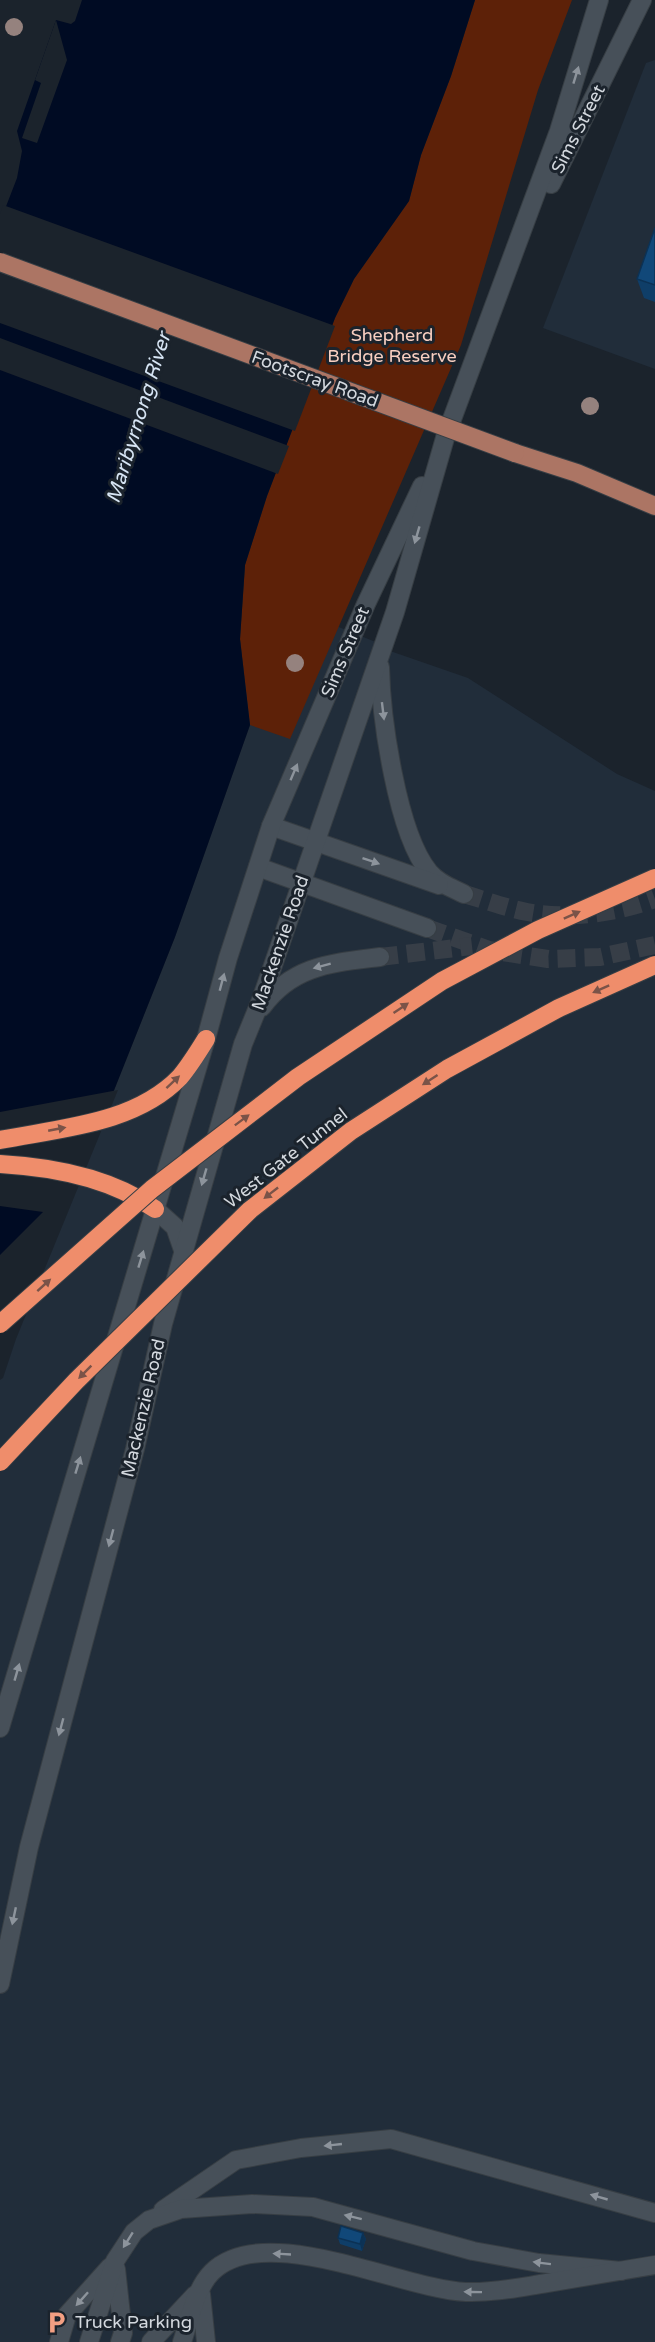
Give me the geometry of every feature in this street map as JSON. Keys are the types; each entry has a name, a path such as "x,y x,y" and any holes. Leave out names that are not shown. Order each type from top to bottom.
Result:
{"highway":[{"path":"0,1324 152,1189 298,1077 442,981 538,930 655,878"},
{"name":"West Gate Tunnel","path":"0,1462 76,1381 250,1210 351,1131 447,1069 558,1008 655,965"},
{"path":"0,1140 88,1123 128,1111 159,1094 179,1078 206,1039"},
{"path":"0,1164 71,1174 103,1183 128,1192 155,1209"}],"main road":[{"name":"Footscray Road","path":"0,262 515,453 577,473 655,506"},
{"name":"Footscray Road","path":"631,494 655,499"}],"street":[{"name":"Sims Street","path":"316,842 395,612 445,438 559,131 599,0"},
{"name":"Sims Street","path":"513,258 642,0"},
{"path":"631,24 650,0"},
{"name":"Sims Street","path":"271,826 366,604 445,438"},
{"path":"0,1728 206,1039 228,958 271,826 464,894 435,879 428,872 409,833 389,754 383,712 380,653"},
{"name":"Mackenzie Road","path":"0,1984 29,1847 135,1449 163,1324 183,1250 243,1044 316,842"},
{"path":"258,867 427,928"},
{"path":"252,1021 273,992 293,977 321,965 380,957"},
{"path":"155,1209 174,1227 183,1250"},
{"path":"59,2342 67,2315 115,2261 134,2232 236,2160 301,2148 391,2139 655,2213"},
{"path":"149,2220 181,2210 212,2206 252,2204 313,2207 473,2251 539,2263 621,2271"},
{"path":"151,2342 200,2289 211,2273 225,2261 243,2255 278,2253 328,2259 408,2282 466,2292 523,2287 655,2265"},
{"path":"89,2342 115,2261"},
{"path":"115,2261 123,2333 120,2342"},
{"path":"182,2342 200,2289"},
{"path":"200,2289 206,2342"}],"shaded area":[{"path":"655,60 655,369 543,328 646,63"},
{"path":"319,619 383,645 393,652 468,678 617,774 655,791 655,2342 0,2342 0,1377 175,937 250,725 245,684"}],"green space":[{"name":"Shepherd Bridge Reserve","path":"475,0 572,0 538,90 461,345 290,739 250,725 240,639 245,565 267,496 335,318 354,279 409,201 421,155 451,76"}],"water":[{"name":"Maribyrnong River","path":"82,0 475,0 451,76 421,155 409,201 354,279 335,318 267,496 245,565 240,639 250,725 175,937 0,1377 0,222 17,178 22,151 17,131 56,20 71,24 75,21"}],"pier":[{"path":"56,20 67,60 37,143 22,138 41,83 35,80"},
{"path":"3,205 335,326 295,431 0,323 0,214"},
{"path":"0,338 289,446 278,474 0,370"},
{"path":"118,1090 16,1339 3,1378 0,1380 0,1255 43,1212 0,1206 0,1112"}],"building":[{"path":"655,228 655,285 637,279"},
{"path":"341,2226 363,2233 360,2244 338,2238"}],"tunnel":[{"path":"464,894 519,910 558,915 592,914 625,908 655,899"},
{"path":"427,928 489,950 548,959 600,957 655,945"},
{"path":"380,957 472,946"}],"place":[{"name":"Truck Parking","path":"57,2322"}]}
